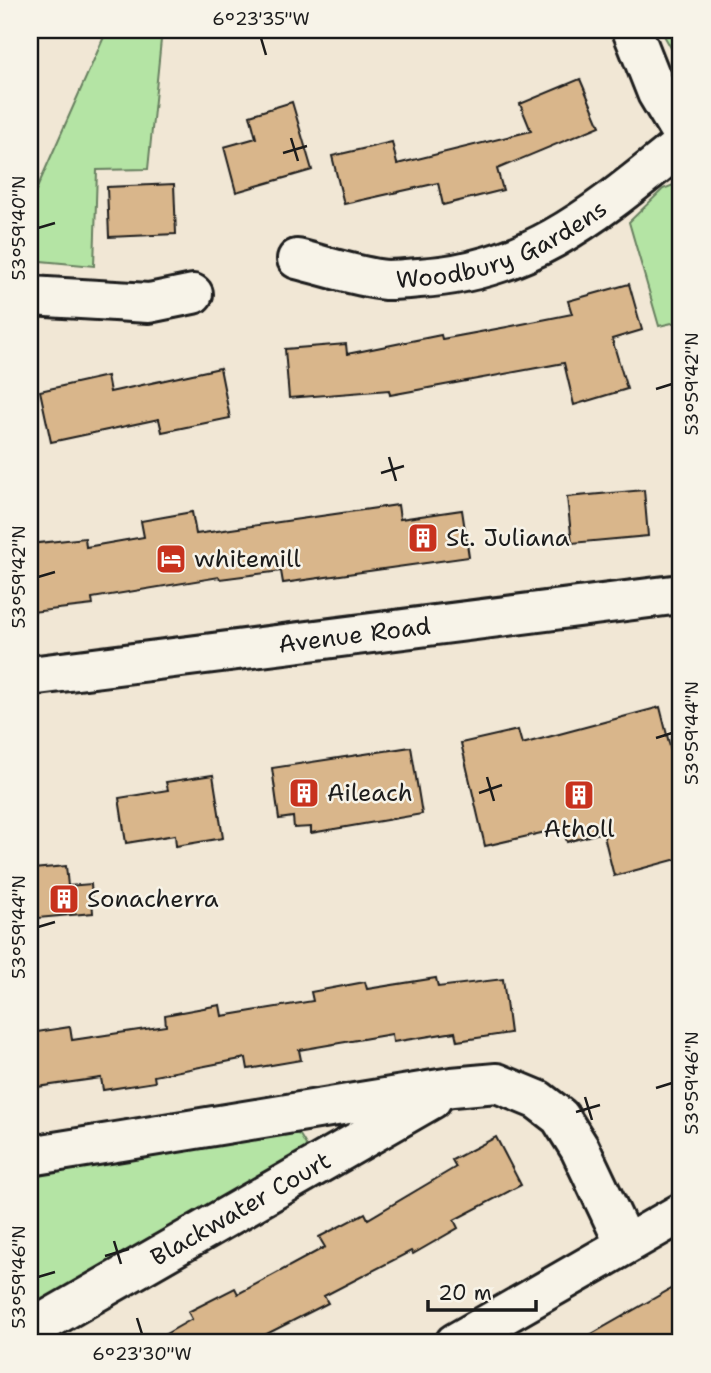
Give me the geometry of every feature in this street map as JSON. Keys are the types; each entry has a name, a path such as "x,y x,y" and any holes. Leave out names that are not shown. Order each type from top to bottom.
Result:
{"street":[{"path":"632,30 657,93 681,134"},
{"name":"Woodbury Gardens","path":"298,259 387,280 442,277 484,267 528,253 554,240 613,200 681,145"},
{"path":"30,296 149,303 193,294"},
{"name":"Avenue Road","path":"30,676 681,594"},
{"name":"Blackwater Court","path":"30,1156 452,1087 497,1083 538,1100 560,1117 580,1149 625,1244"},
{"name":"Blackwater Court","path":"30,1330 452,1087"},
{"path":"455,1343 681,1213"}],"green space":[{"path":"107,30 162,30 148,169 97,170 94,266 30,260 30,204"},
{"path":"661,30 681,30 681,66"},
{"path":"681,184 681,321 659,326 629,222 663,189"},
{"path":"293,1132 300,1135 306,1145 303,1156 30,1314 30,1172"}],"building":[{"path":"580,79 600,126 497,169 503,190 443,205 438,183 344,204 332,156 392,142 397,164 531,131 520,104"},
{"path":"292,102 312,170 236,192 224,147 256,138 250,115"},
{"path":"174,184 176,234 109,237 107,187"},
{"path":"629,284 642,330 612,339 627,389 574,405 564,363 390,395 389,390 289,398 285,349 346,344 347,354 441,335 442,339 507,327 572,314 568,301"},
{"path":"220,368 230,418 162,432 159,419 51,442 40,391 107,376 110,392"},
{"path":"644,490 648,536 572,543 567,497"},
{"path":"398,505 400,519 462,510 469,557 283,583 281,571 219,577 92,598 93,605 32,612 30,544 85,538 86,547 144,537 141,521 192,512 196,534"},
{"path":"660,707 681,791 681,858 614,876 603,832 567,842 563,828 485,846 461,743 518,730 522,744"},
{"path":"411,747 422,814 311,833 311,827 294,828 293,817 279,819 272,768"},
{"path":"213,775 223,838 176,846 175,835 126,843 119,798 168,790 166,782"},
{"name":"Sonacherra","path":"66,866 68,886 91,884 93,913 38,918 33,869"},
{"path":"436,978 438,987 503,979 510,1033 457,1041 455,1032 393,1042 392,1034 299,1050 301,1060 248,1069 246,1058 154,1076 155,1082 103,1090 101,1078 30,1088 30,1033 70,1027 72,1040 166,1026 165,1015 220,1005 222,1016 313,1001 311,992 365,982 367,989"},
{"path":"496,1137 521,1185 454,1220 458,1228 413,1254 411,1251 324,1296 328,1303 249,1343 150,1343 192,1319 188,1312 235,1288 238,1294 325,1247 319,1237 365,1213 368,1219 456,1167 452,1160"},
{"path":"681,1283 681,1343 576,1343"}],"place":[{"name":"St. Juliana","path":"423,538"},
{"name":"whitemill","path":"171,559"},
{"name":"Aileach","path":"304,793"},
{"name":"Atholl","path":"579,795"},
{"name":"Sonacherra","path":"64,899"}]}
